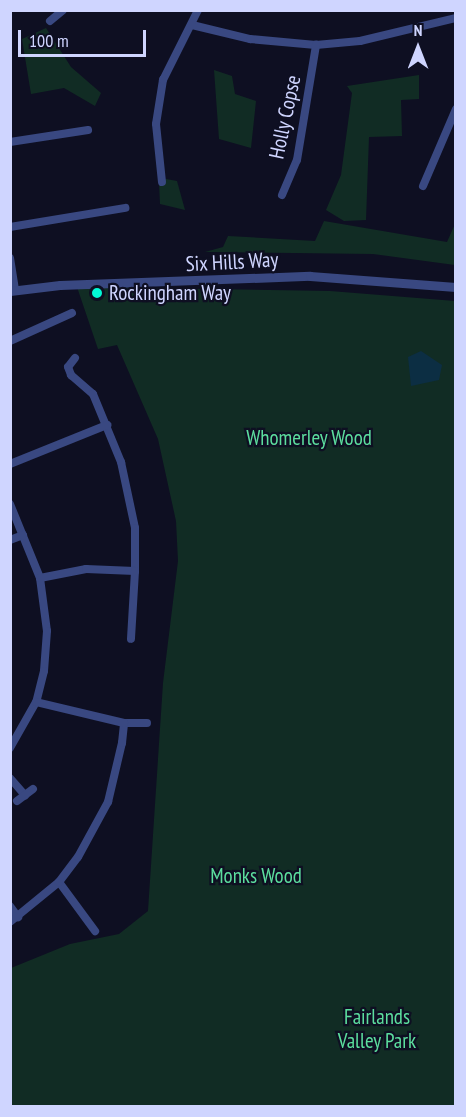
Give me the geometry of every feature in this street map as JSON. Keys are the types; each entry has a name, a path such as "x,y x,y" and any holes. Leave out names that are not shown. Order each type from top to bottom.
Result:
{"street":[{"path":"50,21 63,10"},
{"path":"162,182 156,124 163,80 198,10"},
{"path":"192,26 250,39 316,45 360,41 456,18"},
{"name":"Holly Copse","path":"282,195 297,160 316,45"},
{"path":"423,186 456,109"},
{"path":"10,142 88,130"},
{"path":"10,227 125,208"},
{"path":"11,260 14,278 13,291"},
{"name":"Six Hills Way","path":"13,291 60,285 310,276 456,287"},
{"path":"10,341 72,313"},
{"path":"75,358 69,367 71,375 93,394 107,425 132,508 135,572 131,639"},
{"path":"10,464 107,425"},
{"path":"10,504 40,578 47,651 36,702 10,748"},
{"path":"10,540 23,535"},
{"path":"40,578 86,570 135,572"},
{"path":"36,702 124,723 147,723"},
{"path":"10,906 14,919 59,882 96,829 108,801 124,723"},
{"path":"10,778 25,795"},
{"path":"17,801 33,789"},
{"path":"59,882 95,931"}],"green space":[{"path":"46,28 71,67 101,93 95,106 64,88 31,94 22,39"},
{"path":"214,70 232,76 235,94 256,101 251,148 219,139"},
{"path":"419,75 419,99 401,100 402,136 369,137 366,220 344,221 326,210 341,175 352,93 347,86"},
{"path":"166,179 177,181 185,210 160,204 159,182"},
{"path":"324,221 447,242 455,224 455,265 373,254 205,252 223,247 228,236 315,241"},
{"path":"77,287 330,291 455,301 455,1106 11,1106 11,968 70,944 119,934 148,911 163,683 178,561 176,521 158,439 117,345 98,349"}],"water":[{"path":"421,351 442,365 439,380 411,386 408,357"}],"place":[{"name":"Rockingham Way","path":"97,293"}],"park label":[{"name":"Whomerley Wood","path":"309,438"},
{"name":"Monks Wood","path":"256,876"},
{"name":"Fairlands Valley Park","path":"377,1029"}]}
